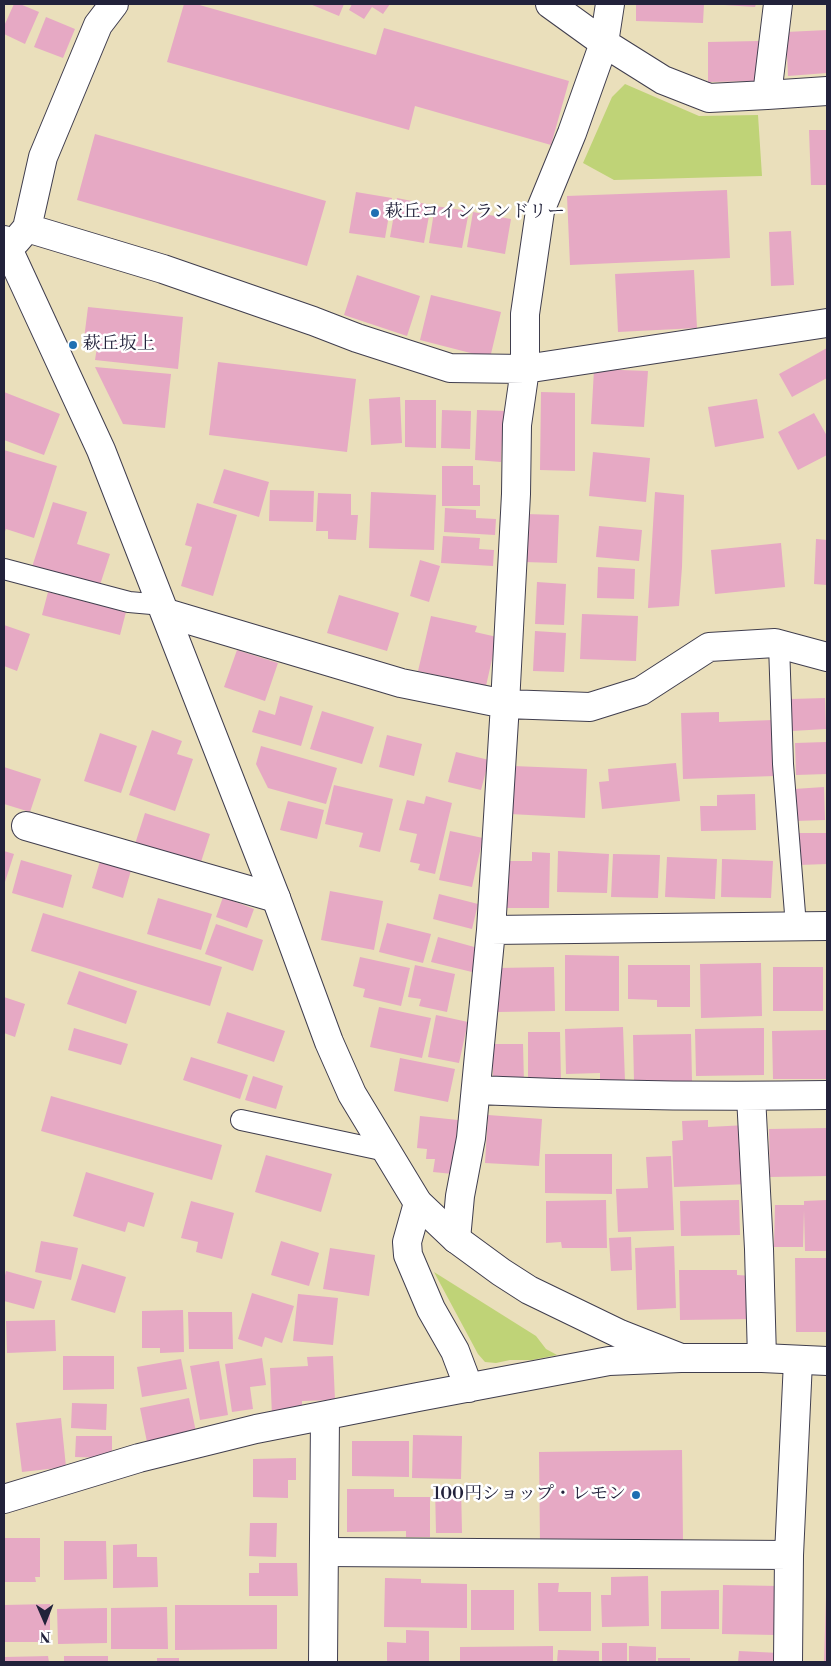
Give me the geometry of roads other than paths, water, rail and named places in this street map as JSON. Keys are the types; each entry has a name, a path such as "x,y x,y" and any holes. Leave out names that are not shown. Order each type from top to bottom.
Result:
{"street":[{"path":"114,4 98,25 43,157 11,245 91,424 276,898 329,1042 352,1094 418,1202 456,1239 501,1272 530,1290 594,1322 682,1358"},
{"path":"550,4 604,43 663,80 709,98 827,91"},
{"path":"456,1239 460,1196 471,1138 491,930 516,494 517,425 524,369 525,314 540,211 572,133 604,43 610,4"},
{"path":"767,95 778,4"},
{"path":"11,245 163,269 357,338 450,368 524,369 827,323"},
{"path":"164,609 401,683 505,704 590,707 642,691 710,647 779,644 827,658"},
{"path":"26,826 276,898"},
{"path":"491,930 827,926"},
{"path":"476,1090 572,1094 827,1095"},
{"path":"751,1096 759,1249 762,1358"},
{"path":"418,1202 407,1242 408,1255 431,1309 455,1351 469,1388"},
{"path":"594,1322 615,1341 615,1352 609,1361"},
{"path":"5,1494 139,1458 256,1430 418,1396 609,1361 682,1358 762,1358 827,1361"},
{"path":"788,1662 789,1555 798,1361"},
{"path":"323,1662 326,1416"},
{"path":"325,1552 789,1555"}],"lane":[{"path":"4,569 129,602 164,609"},
{"path":"779,644 783,764 796,926"},
{"path":"241,1120 386,1152"}],"place":[{"name":"萩丘コインランドリー","path":"375,213"},
{"name":"萩丘坂上","path":"73,345"},
{"name":"100円ショップ・レモン","path":"636,1495"}]}
